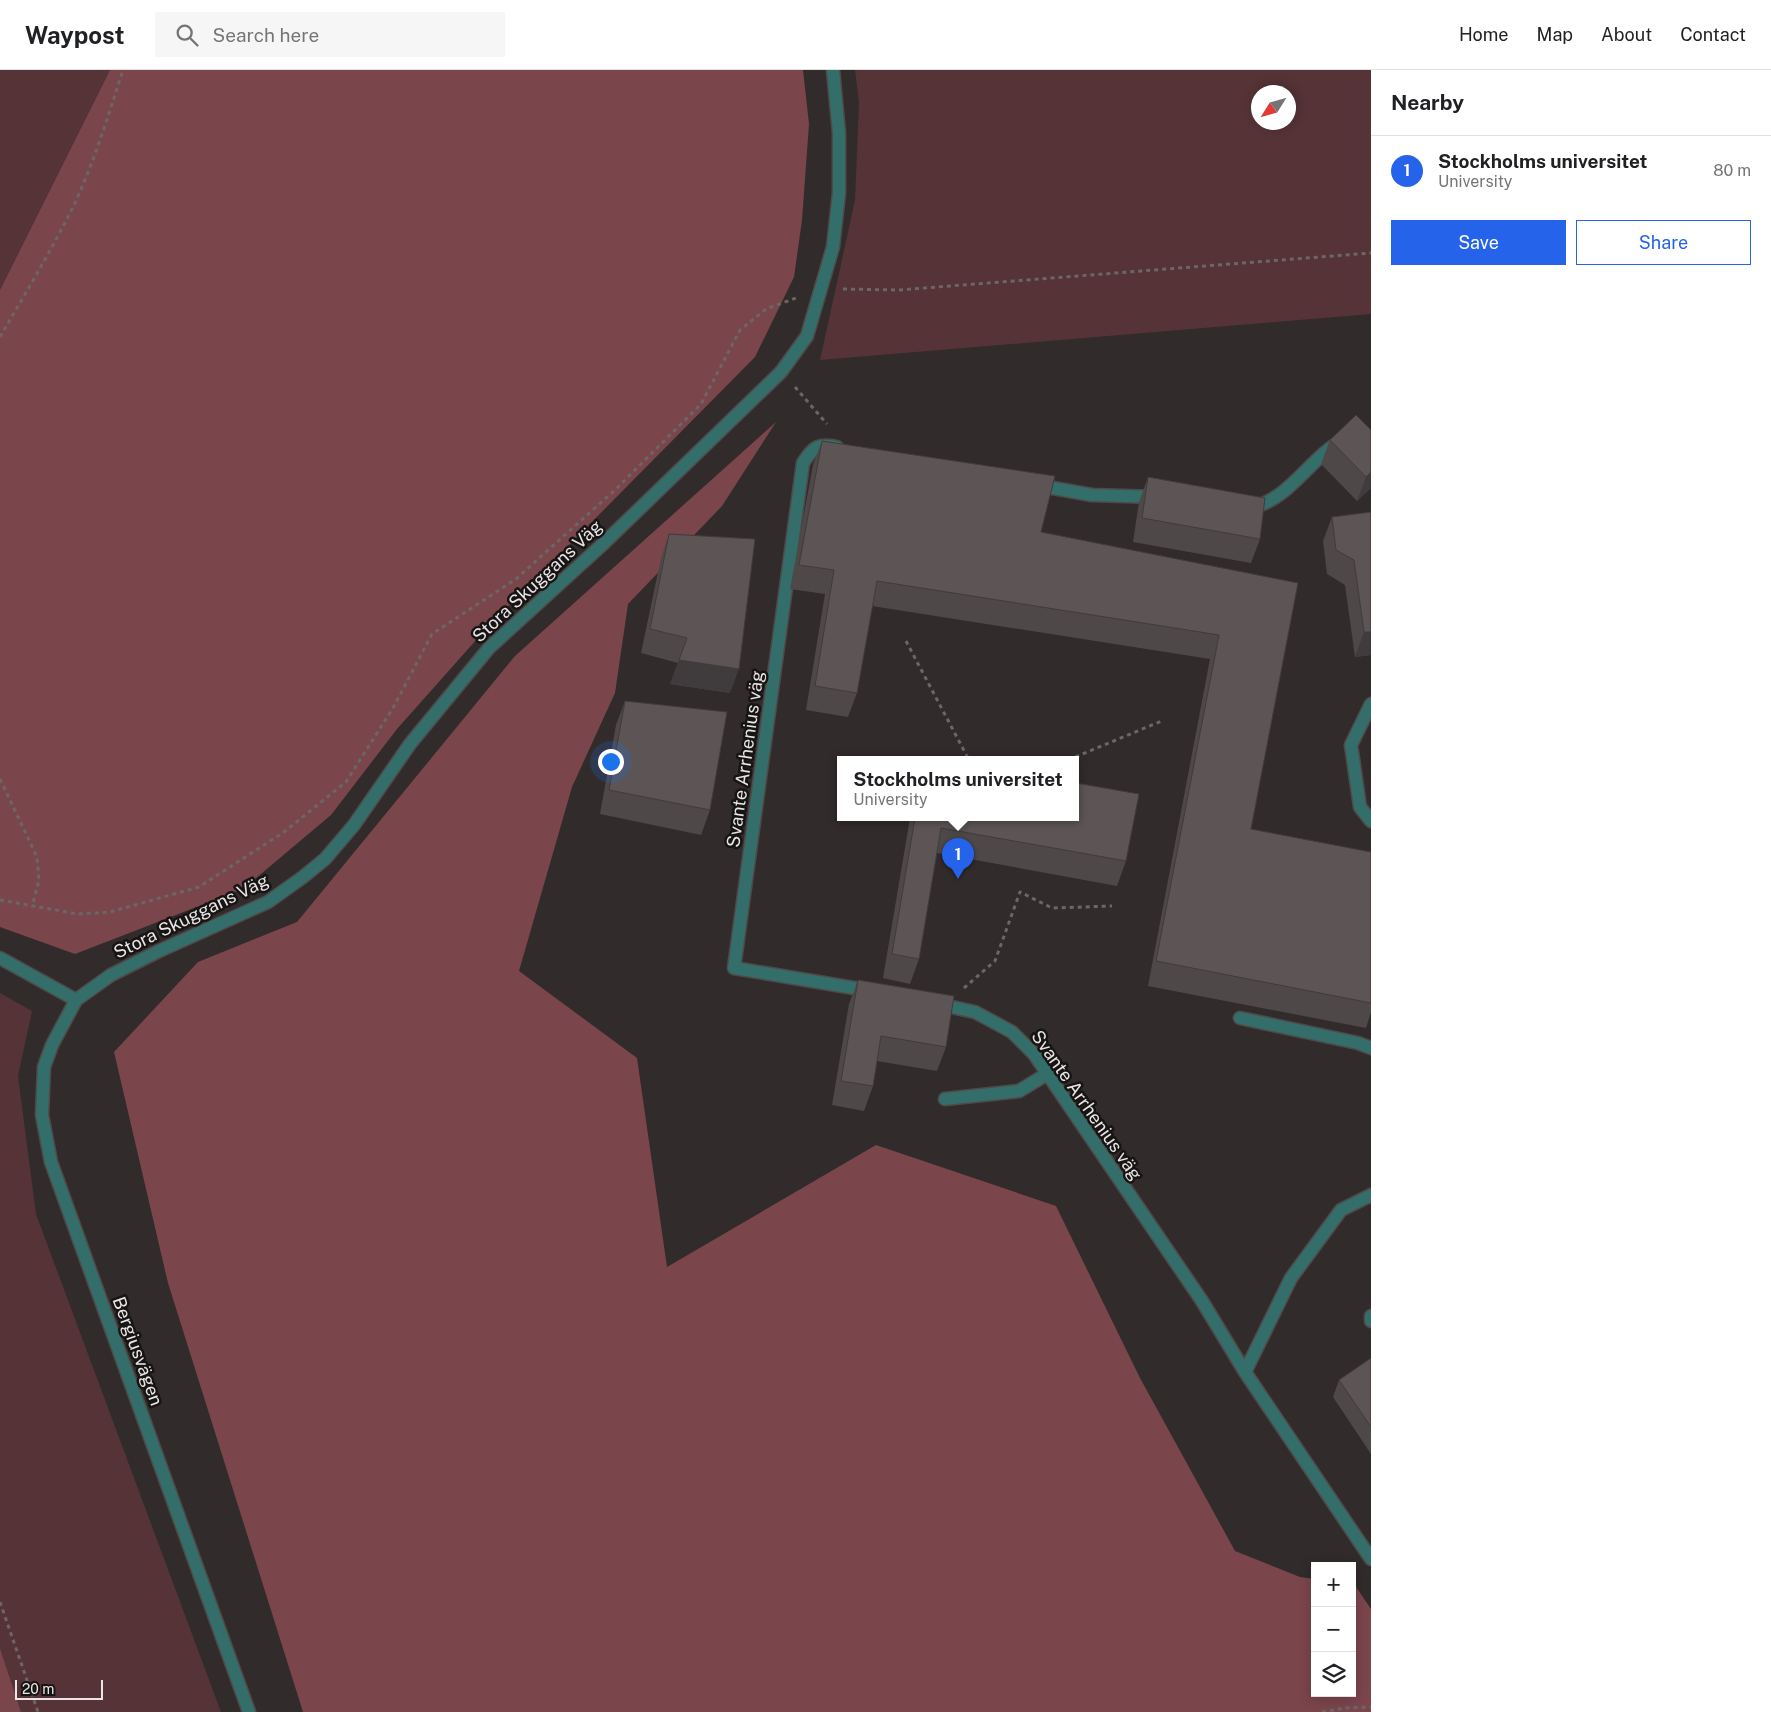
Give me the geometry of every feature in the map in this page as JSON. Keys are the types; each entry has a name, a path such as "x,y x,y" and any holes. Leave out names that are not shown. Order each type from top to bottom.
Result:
{"street":[{"name":"Stora Skuggans Väg","path":"76,1000 111,974 268,902 325,859 354,825 410,744 490,648 624,524 781,372 807,336 833,247 839,193 839,133 833,70"},
{"path":"1240,509 1261,506 1292,485 1322,456 1346,438 1362,437 1371,440"},
{"name":"Svante Arrhenius väg","path":"853,450 824,444 811,450 803,462 734,968 882,993"},
{"path":"1028,484 1092,496 1165,497"},
{"path":"1371,704 1352,745 1360,806 1371,821"},
{"path":"0,958 76,1000"},
{"name":"Bergiusvägen","path":"76,1000 52,1045 44,1067 42,1115 51,1162 249,1712"},
{"name":"Svante Arrhenius väg","path":"929,1001 975,1012 1012,1032 1034,1054 1202,1301 1245,1372 1371,1560"},
{"path":"1240,1018 1358,1043 1371,1048"},
{"path":"945,1099 1019,1091 1047,1074"},
{"path":"1245,1372 1291,1278 1341,1210 1371,1195"},
{"path":"1371,1316 1371,1321"}],"path":[{"path":"0,337 37,274 73,206 95,156 123,70"},
{"path":"0,900 78,914 110,912 199,887 284,832 346,782 393,708 432,634 516,579 616,489 701,404 740,330 766,309 821,289 899,290 1371,253"},
{"path":"804,398 829,427"},
{"path":"906,641 967,756"},
{"path":"1078,756 1164,720"},
{"path":"0,779 37,857 39,880 32,907"},
{"path":"944,1005 994,961 1020,892 1052,908 1112,906"},
{"path":"0,1602 38,1712"},
{"path":"1322,1712 1344,1708 1371,1707"}],"shaded area":[{"path":"0,70 110,70 0,290"},
{"path":"110,70 803,70 809,124 802,220 794,277 755,357 485,630 397,729 331,815 243,889 75,954 0,927 0,290"},
{"path":"855,70 1371,70 1371,314 820,360 855,200 859,103"},
{"path":"776,422 722,506 628,604 615,693 572,787 519,971 637,1058 667,1267 876,1145 1056,1206 1140,1378 1235,1551 1300,1577 1311,1578 1311,1697 1356,1697 1356,1587 1371,1609 1371,1712 303,1712 168,1283 114,1052 198,962 297,922 515,656"},
{"path":"0,993 32,1011 18,1076 36,1214 221,1712 21,1712 0,1648"},
{"path":"0,1648 21,1712 0,1712"}],"building":[{"path":"1356,415 1371,430 1371,472 1366,477 1330,440"},
{"path":"822,441 1055,476 1041,532 1298,583 1251,829 1371,852 1371,1003 1156,961 1219,635 877,581 857,693 815,686 834,570 799,565"},
{"path":"1148,477 1265,498 1260,539 1142,518"},
{"path":"1371,512 1371,632 1364,632 1354,560 1336,550 1332,517"},
{"path":"669,534 755,539 739,669 679,660 687,638 650,629"},
{"path":"625,701 727,712 710,810 609,790"},
{"path":"1079,784 1139,794 1126,861 941,828 919,959 892,954 914,821 1079,821"},
{"path":"858,980 954,996 946,1047 881,1036 873,1086 841,1081"},
{"path":"1371,1358 1371,1427 1339,1380"}],"place":[{"name":"Stockholms universitet","path":"958,879"}]}
